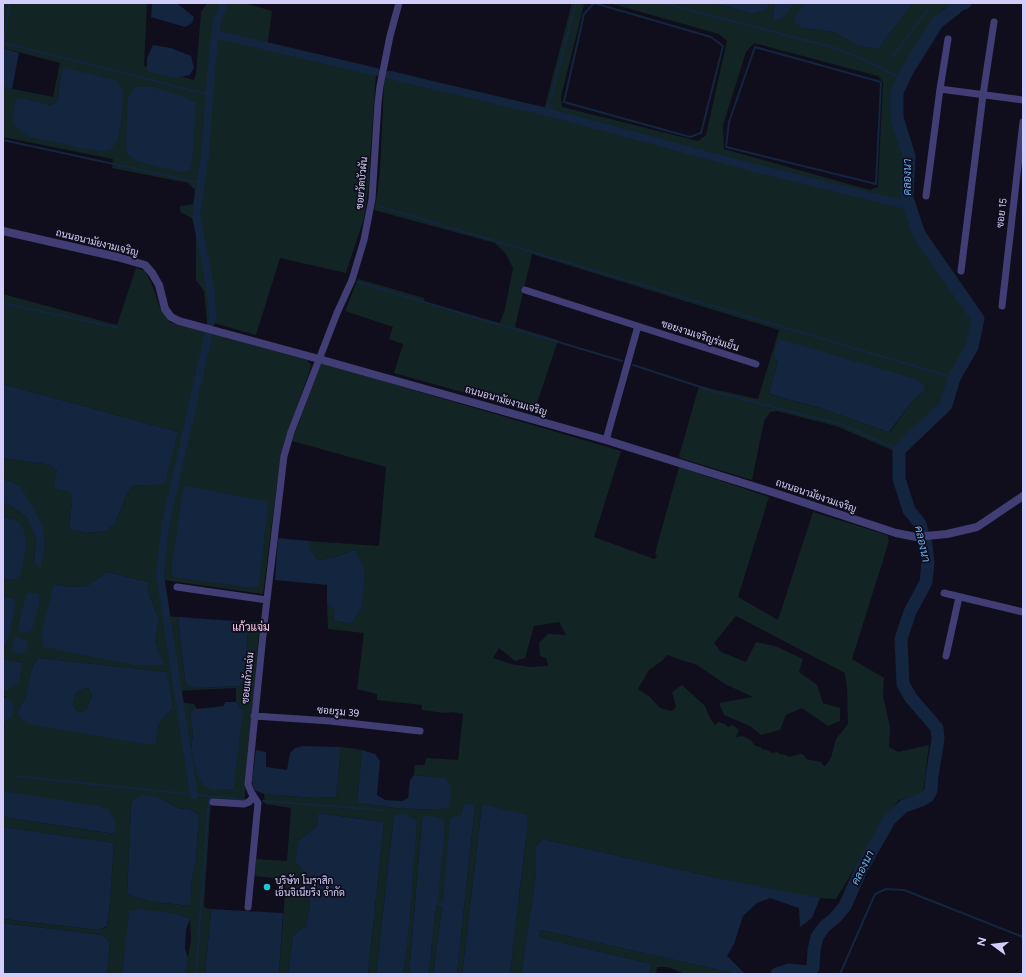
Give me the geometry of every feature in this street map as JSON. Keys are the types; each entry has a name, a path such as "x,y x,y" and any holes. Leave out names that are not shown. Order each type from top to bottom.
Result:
{"street":[{"name":"ซอยวัดบัวผัน","path":"319,359 352,280 368,222 373,187 380,86 390,36 399,3"},
{"path":"961,271 983,94 994,22"},
{"path":"926,196 948,39"},
{"path":"940,89 1023,100"},
{"name":"ซอย 15","path":"1002,306 1023,122"},
{"name":"ถนนอนามัยงามเจริญ","path":"3,231 117,257 145,265 152,272 159,285 165,309 171,317 179,321 606,440 775,493 880,528 916,537 947,534 977,527 1023,496"},
{"name":"ซอยงามเจริญร่มเย็น","path":"525,290 756,364"},
{"path":"606,440 638,326"},
{"name":"ซอยแก้วแจ่ม","path":"248,907 258,803 253,797 248,784 254,716 284,456 291,432 319,359"},
{"path":"177,587 267,600"},
{"path":"944,593 1023,612"},
{"path":"946,656 959,597"},
{"name":"ซอยรูม 39","path":"254,716 330,721 420,731"},
{"path":"213,802 244,804 249,802 253,797"}],"green space":[{"path":"4,3 147,3 144,66 194,80 196,74 201,12 207,3 244,3 272,11 267,48 376,74 369,183 364,218 346,273 280,258 256,335 207,321 204,291 196,280 196,230 194,219 180,212 180,206 193,204 195,190 188,183 112,168 113,159 3,137 3,87 53,97 60,63 3,48","holes":["63,67 101,152 24,98 50,105 57,102"]},
{"path":"572,3 585,3 561,96 562,107 698,141 706,135 727,41 719,34 609,3 714,3 752,14 767,10 769,3 775,3 772,20 795,3 805,3 798,11 802,28 834,32 858,46 878,49 913,3 955,3 943,9 930,24 900,71 893,94 895,124 904,151 906,164 904,196 910,221 915,234 974,319 971,341 949,381 948,390 941,402 897,446 894,451 836,426 777,411 770,412 764,421 752,480 680,458 679,456 699,386 758,399 779,330 532,254 515,327 558,340 534,412 394,373 403,344 389,339 393,327 345,311 358,279 424,298 424,303 500,323 505,309 513,268 506,254 495,243 374,210 380,172 384,84 387,72 392,71 544,110","holes":["754,43 878,76 883,82 878,187 870,190 724,149 723,125 746,52","778,360 900,375 916,379 923,392 910,404 890,432 885,431 820,408 771,395 769,393"]},
{"path":"136,268 145,271 151,282 159,305 169,322 307,360 311,365 285,440 277,483 263,594 164,580 164,587 161,593 164,616 178,617 185,681 196,688 240,686 244,681 249,622 260,622 245,796 243,802 211,799 204,905 205,908 211,909 205,974 185,974 191,940 190,919 178,914 130,911 122,974 107,974 110,943 103,935 3,923 3,919 99,930 107,927 114,843 3,827 3,817 114,834 3,791 3,725 12,716 5,696 3,696 3,690 9,690 23,663 3,659 3,648 7,643 13,598 3,596 3,579 15,580 12,519 3,517 3,503 10,505 27,518 36,539 34,563 45,541 20,485 3,479 3,458 50,465 57,471 54,481 70,492 72,502 69,529 86,533 106,531 115,524 126,496 133,485 151,486 178,432 3,384 3,294 117,325","holes":["107,572 148,582 149,594 159,620 155,641 162,659 54,584 70,587 87,586","39,658 166,672 173,709 159,724 156,744 17,714 25,697 33,665","236,688 236,702 243,710 191,749 193,733 190,714 195,707 194,704 177,702 176,691","158,797 180,809 188,808 199,815 196,860 191,884 189,906 154,902 127,895 131,803"]},
{"path":"321,363 621,451 594,537 654,559 657,557 655,553 679,467 769,497 738,597 778,620 813,512 887,535 889,541 852,659 884,678 883,696 890,727 889,747 898,752 929,745 923,794 899,800 836,899 816,898 713,877 543,839 536,846 536,875 521,974 510,974 527,829 482,804 462,974 457,974 475,805 466,803 463,806 443,900 441,903 438,903 422,820 409,974 403,974 407,948 394,815 376,974 368,974 384,822 319,813 317,826 299,840 306,872 303,885 310,903 306,926 293,935 288,974 279,974 286,879 255,876 256,859 287,861 291,808 265,804 264,794 315,798 336,797 341,747 362,750 357,803 395,808 440,810 445,778 414,775 415,765 425,765 426,758 458,760 463,714 422,710 422,705 377,700 377,694 357,689 364,633 328,629 327,603 335,611 333,620 350,624 361,610 355,550 333,558 317,560 311,550 309,541 379,546 386,467 292,441","holes":["736,616 845,673 848,724 836,739 831,758 826,765 824,766 821,762 806,759 804,755 801,754 788,757 777,752 772,753 755,746 751,740 742,736 736,737 739,730 733,725 728,727 725,724 718,722 715,725 705,706 682,685 672,692 676,707 672,711 660,708 650,697 638,689 649,670 662,661 667,655 697,665 725,684 753,697 719,703 724,715 750,726 761,735 780,730 786,715 802,708 828,726 840,721 840,708 823,703 817,685 799,672 803,659 775,646 756,642 746,662 721,652 714,643","559,622 566,635 548,634 539,643 540,656 546,658 548,666 530,667 511,664 493,658 499,648 515,661 525,658 534,626"]},
{"path":"88,688 92,696 87,708 83,712 76,711 73,703 76,693 82,689"},
{"path":"437,905 442,907 433,974 429,974 435,914"},
{"path":"541,930 737,974 686,974 667,967 657,967 656,974 649,974 651,964 539,937"}],"water":[{"path":"153,3 178,4 194,17 192,23 185,27 151,17"},
{"path":"714,3 769,3 767,10 752,14"},
{"path":"775,3 795,3 781,19 772,20"},
{"path":"805,3 913,3 878,49 858,46 834,32 802,28 794,22 798,11"},
{"path":"153,45 171,48 191,56 194,68 190,75 174,78 147,71 147,58"},
{"path":"3,48 19,53 12,89 3,87"},
{"path":"63,67 118,81 123,92 121,121 118,140 110,150 101,152 29,137 17,128 13,120 14,107 17,99 24,98 50,105 57,102"},
{"path":"135,87 153,87 185,97 196,103 192,164 189,171 179,172 137,161 127,154 126,141 128,99"},
{"path":"779,339 916,379 925,386 923,392 910,404 889,432 820,408 772,395 769,393 778,360 775,358 774,353"},
{"path":"3,384 178,432 165,483 151,486 133,485 126,496 115,524 106,531 86,533 69,529 72,502 70,492 55,488 54,481 57,471 50,465 3,458"},
{"path":"3,479 20,485 42,524 45,541 41,567 34,563 36,539 27,518 10,505 3,503"},
{"path":"186,486 265,501 268,504 259,585 253,588 173,577 171,570 183,490"},
{"path":"3,517 12,519 19,523 24,531 26,545 21,574 15,580 3,579"},
{"path":"278,538 309,541 311,550 317,560 333,558 355,550 365,571 361,610 350,624 333,620 335,611 327,603 327,585 275,580"},
{"path":"107,572 148,582 149,594 159,620 155,641 163,665 134,665 43,647 42,629 54,584 70,587 87,586"},
{"path":"31,592 38,594 40,602 32,630 26,633 20,632 18,628 26,594"},
{"path":"3,596 13,598 16,604 7,643 3,648"},
{"path":"178,617 249,622 244,681 240,686 196,688 188,685 185,681"},
{"path":"16,636 27,641 27,648 23,653 13,651 12,648"},
{"path":"39,658 167,672 173,709 159,724 156,744 145,744 28,724 17,714 25,697 33,665","holes":["88,688 92,696 87,708 83,712 76,711 73,703 76,693 82,689"]},
{"path":"3,659 23,663 19,681 8,690 3,690"},
{"path":"3,696 12,702 14,709 12,716 3,725"},
{"path":"225,702 236,702 243,710 234,785 233,789 212,790 203,785 197,774 191,749 193,733 190,714 195,707 197,709 224,706"},
{"path":"303,746 341,747 336,797 315,798 264,794 254,790 252,781 256,750 266,752 266,767 287,770 290,753 295,748"},
{"path":"362,750 375,754 380,761 377,795 385,800 402,801 408,798 410,780 414,775 445,778 451,786 448,807 440,810 395,808 357,803"},
{"path":"3,791 98,806 109,810 116,823 115,834 3,817"},
{"path":"140,795 158,797 180,809 188,808 199,815 196,860 191,884 190,906 154,902 127,895 131,803"},
{"path":"466,803 475,805 457,974 433,974 442,907 437,905 429,974 409,974 422,820 424,816 432,816 442,819 445,824 438,903 440,903 443,900 450,819 461,815 463,806"},
{"path":"482,804 527,815 527,829 510,974 462,974"},
{"path":"318,813 384,822 368,974 288,974 293,935 306,926 310,903 303,885 306,872 295,861 299,840 317,826"},
{"path":"404,813 417,821 407,948 403,974 376,974 394,815"},
{"path":"3,827 114,843 107,926 99,930 3,919"},
{"path":"543,839 713,877 820,898 812,918 800,927 799,908 770,898 757,903 743,916 734,944 727,956 745,974 737,974 541,930 539,937 651,964 649,974 521,974 536,875 536,846"},
{"path":"140,909 178,914 190,919 186,930 185,948 188,958 185,974 122,974 129,911"},
{"path":"211,909 283,913 279,974 205,974"},
{"path":"3,923 103,935 110,943 107,974 3,974"}],"waterway":[{"path":"9,3 4,43 210,95"},
{"path":"211,323 213,316 210,285 196,216 205,154 213,51 217,21 224,3"},
{"path":"547,112 576,3"},
{"path":"594,3 711,37 723,46 701,133 690,137 564,102 584,14 594,3"},
{"path":"663,3 835,48 867,61 903,79"},
{"path":"892,57 933,3"},
{"name":"คลองนา","path":"777,974 789,970 808,972 813,968 814,950 817,937 825,926 835,918 845,906 861,870 889,820 904,806 928,796 931,790 938,739 937,728 911,698 903,684 901,639 910,612 926,582 928,563 926,545 920,524 909,510 899,479 899,450 946,405 954,378 972,347 978,319 919,234 907,198 909,156 897,118 897,92 907,71 937,23 961,4 965,3"},
{"path":"215,34 376,72"},
{"path":"755,47 881,82 876,184 726,147 729,122 755,47"},
{"path":"389,75 547,112 751,167 910,206"},
{"path":"3,140 201,183"},
{"path":"378,206 954,378"},
{"path":"357,282 622,361"},
{"path":"3,303 118,328"},
{"path":"194,795 160,575 165,527 208,336"},
{"path":"633,365 719,393 844,425 899,450"},
{"path":"14,776 248,800"},
{"path":"196,974 209,796"},
{"path":"263,801 381,810"},
{"path":"840,974 875,894 886,889 904,890 1023,937"}],"place":[{"name":"บริษัท โมราสิก เอ็นจิเนียริ่ง จำกัด","path":"267,887"}],"district":[{"name":"แก้วแจ่ม","path":"251,628"}]}
